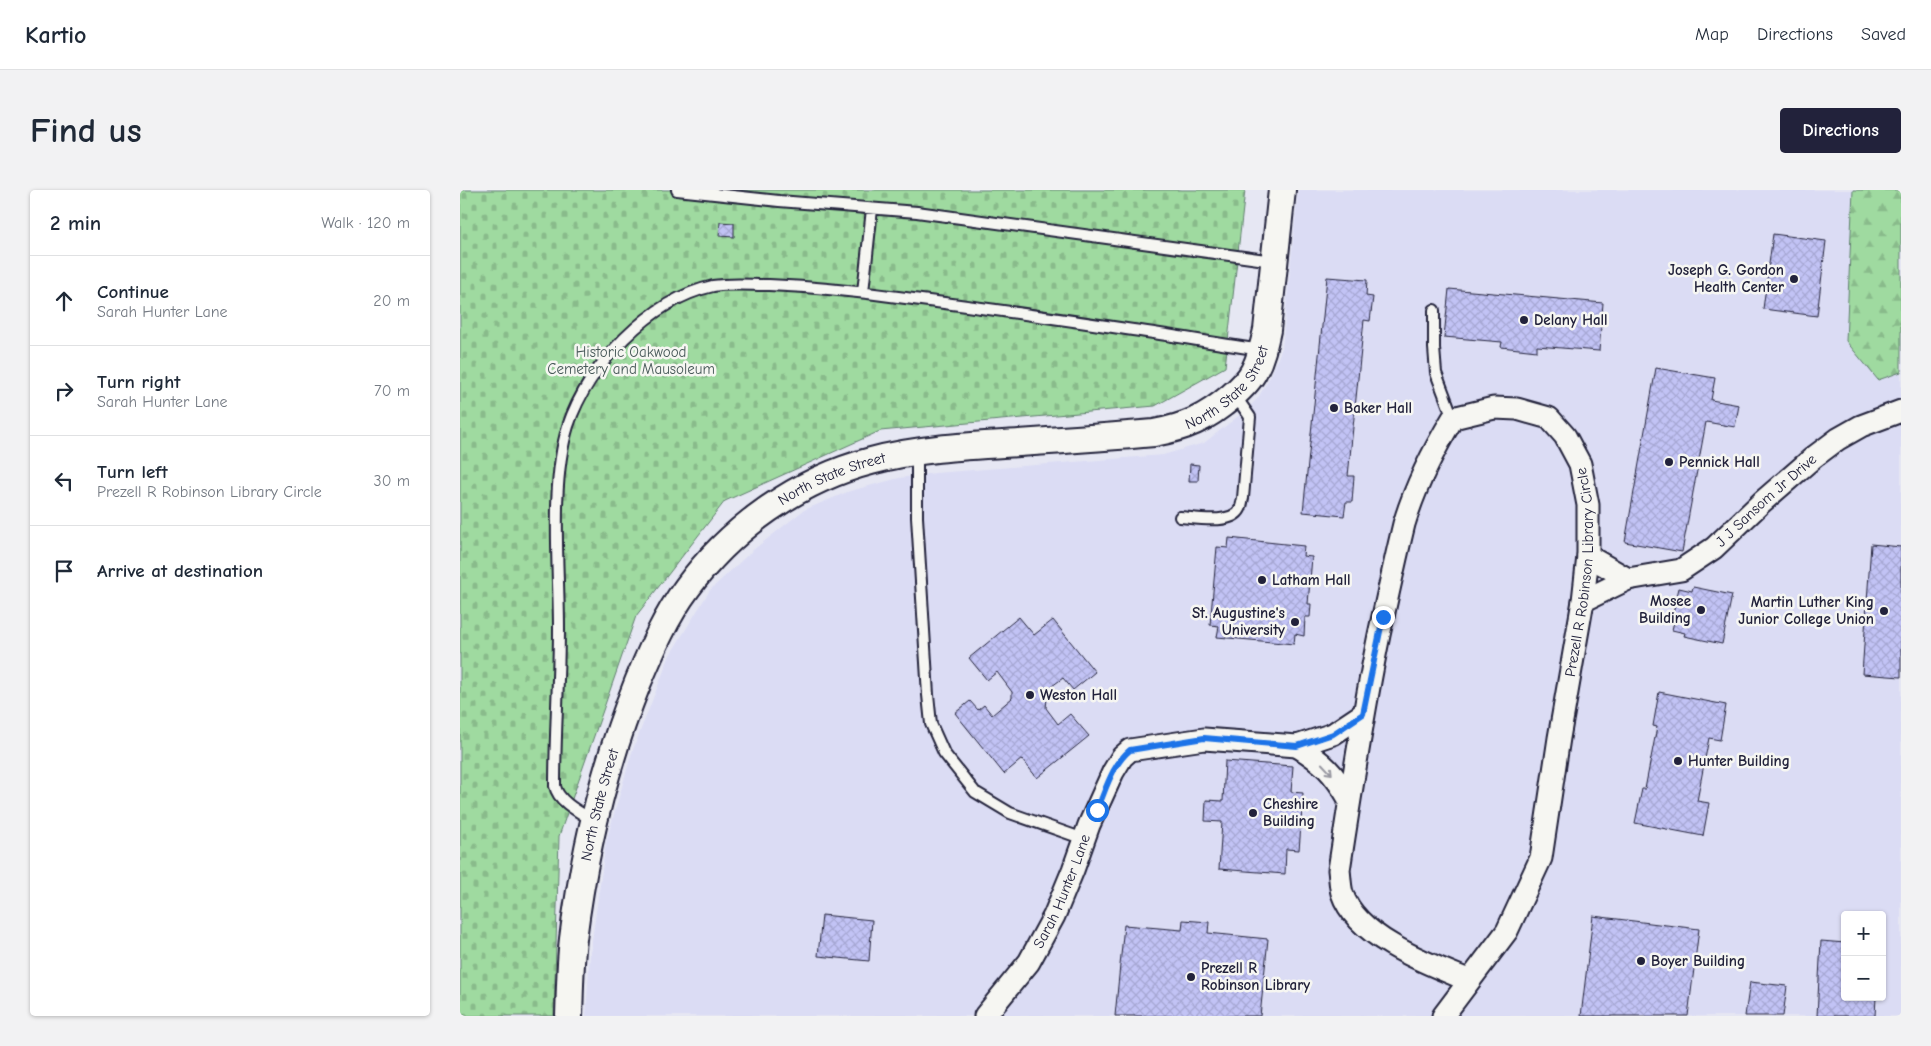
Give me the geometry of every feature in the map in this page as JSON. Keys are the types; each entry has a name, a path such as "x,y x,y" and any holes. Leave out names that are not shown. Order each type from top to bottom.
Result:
{"street":[{"name":"North State Street","path":"569,1016 573,940 582,878 610,760 629,704 652,649 670,614 686,589 711,558 761,515 812,483 870,461 918,451 1154,433 1178,428 1201,420 1234,394 1254,372 1262,350 1282,190"},
{"name":"Prezell R Robinson Library Circle","path":"1443,1016 1468,980 1507,931 1541,858 1559,738 1583,601 1588,556 1588,505 1580,464 1565,436 1549,418 1517,410 1494,408 1453,418"},
{"name":"J J Sansom Jr Drive","path":"1583,601 1628,579 1681,570 1714,548 1762,502 1838,439 1861,426 1901,411"},
{"path":"1453,418 1436,446 1421,479 1405,523 1363,714 1338,870 1342,893 1352,910 1365,926 1392,945 1421,961 1468,980"},
{"path":"1588,556 1628,579"},
{"name":"Sarah Hunter Lane","path":"984,1016 1029,962 1054,916 1113,772 1122,757 1130,750 1204,738 1297,746 1333,734 1363,714"},
{"name":"Sarah Hunter Lane","path":"1297,746 1324,764 1338,780 1349,800"}],"lane":[{"path":"676,190 918,212 1274,261"},
{"path":"863,292 872,209"},
{"path":"594,822 556,793 555,786 561,455 568,425 580,397 616,346 649,316 673,300 714,286 810,287 863,292 1080,322 1262,350"},
{"path":"1434,310 1436,373 1453,418"},
{"path":"1180,517 1219,519 1232,517 1240,511 1243,498 1250,417 1234,394"},
{"path":"918,451 917,517 931,724 944,753 975,792 1010,813 1084,839"}],"shaded area":[{"name":"St. Augustine's University","path":"1298,190 1901,190 1901,1016 586,1016 590,954 606,842 632,752 670,655 710,590 753,550 804,510 850,491 899,478 935,473 1163,455 1204,443 1246,410 1258,398 1272,373 1282,348"}],"green space":[{"name":"Historic Oakwood Cemetery and Mausoleum","path":"460,190 1245,190 1225,367 1155,406 880,431 725,501 636,616 559,836 554,1016 460,1016"},
{"path":"1853,190 1901,190 1901,372 1878,380 1846,341"}],"building":[{"path":"720,222 734,223 734,237 719,236"},
{"name":"Joseph G. Gordon Health Center","path":"1773,234 1826,241 1817,316 1763,309"},
{"name":"Baker Hall","path":"1327,277 1367,280 1366,296 1373,297 1370,321 1364,320 1348,476 1354,476 1352,502 1346,502 1344,516 1303,512"},
{"name":"Delany Hall","path":"1449,289 1603,303 1599,351 1537,346 1537,351 1501,347 1502,342 1444,337"},
{"name":"Pennick Hall","path":"1656,368 1715,378 1711,400 1739,405 1735,427 1706,422 1682,552 1625,542"},
{"path":"1190,464 1199,465 1198,481 1189,481"},
{"name":"Latham Hall","path":"1229,538 1304,546 1303,556 1312,557 1308,604 1311,604 1310,617 1305,617 1304,636 1295,634 1294,644 1217,637 1219,626 1210,625 1217,547 1228,548"},
{"name":"Martin Luther King Junior College Union","path":"1871,544 1901,547 1901,677 1862,674"},
{"name":"Mosee Building","path":"1693,587 1732,595 1722,644 1684,636 1685,633 1672,630 1675,617 1672,617 1679,588 1692,591"},
{"name":"Weston Hall","path":"1019,617 1034,635 1053,620 1095,672 1073,690 1063,678 1048,689 1046,708 1058,724 1070,714 1089,736 1037,778 1022,759 1004,774 955,713 970,701 978,710 984,705 992,715 1012,698 1012,692 997,672 987,680 969,658"},
{"name":"Hunter Building","path":"1659,692 1726,705 1720,740 1709,738 1697,801 1709,803 1703,836 1635,823 1642,789 1645,789 1657,727 1653,726"},
{"name":"Cheshire Building","path":"1225,761 1293,766 1291,792 1303,793 1300,838 1299,850 1286,849 1285,874 1219,869 1222,822 1205,821 1206,800 1223,801"},
{"path":"822,915 872,920 869,961 818,956"},
{"name":"Boyer Building","path":"1593,916 1699,929 1688,1016 1581,1016"},
{"name":"Prezell R Robinson Library","path":"1183,920 1209,922 1208,933 1268,939 1260,1016 1115,1016 1124,925 1182,930"},
{"path":"1821,941 1841,943 1841,1001 1876,1001 1875,1016 1817,1016"},
{"path":"1750,982 1787,986 1783,1016 1745,1016"}],"place":[{"name":"Joseph G. Gordon Health Center","path":"1794,279"},
{"name":"Delany Hall","path":"1524,320"},
{"name":"Baker Hall","path":"1334,408"},
{"name":"Pennick Hall","path":"1669,462"},
{"name":"Latham Hall","path":"1262,580"},
{"name":"Mosee Building","path":"1701,610"},
{"name":"Martin Luther King Junior College Union","path":"1884,611"},
{"name":"St. Augustine's University","path":"1295,622"},
{"name":"Weston Hall","path":"1030,695"},
{"name":"Hunter Building","path":"1678,761"},
{"name":"Cheshire Building","path":"1253,813"},
{"name":"Boyer Building","path":"1641,961"},
{"name":"Prezell R Robinson Library","path":"1191,977"}],"route":[{"path":"1097,810 1113,772 1122,757 1130,750 1204,738 1297,746 1333,734 1348,725 1363,714 1383,617"}]}
